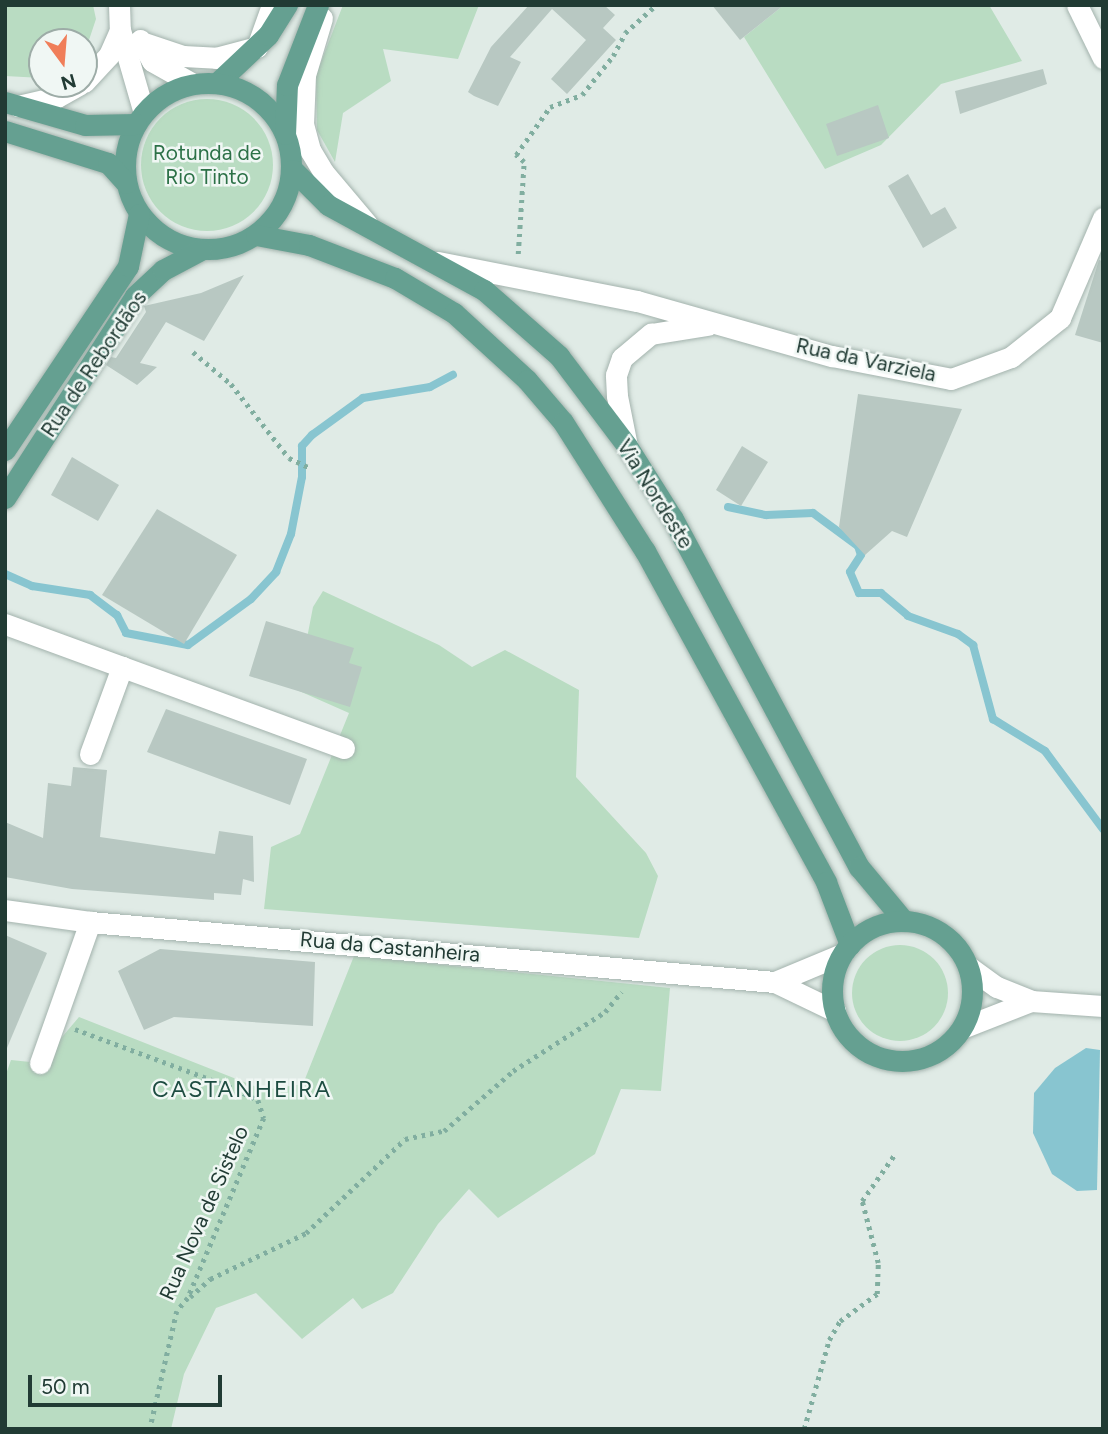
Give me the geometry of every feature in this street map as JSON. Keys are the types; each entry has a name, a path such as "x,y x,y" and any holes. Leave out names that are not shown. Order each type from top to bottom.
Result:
{"main road":[{"path":"217,83 262,41 287,5"},
{"path":"290,151 251,95 217,83 193,84 166,94 140,119 126,153 127,183 139,214 163,236 201,250 226,248 256,235 278,212 290,151 287,85 318,5"},
{"path":"12,104 85,125 140,119"},
{"path":"5,131 108,163 127,183"},
{"name":"Via Nordeste","path":"290,151 328,205 484,290 534,330 627,446 722,607 859,867 904,921"},
{"name":"Rua de Rebordãos","path":"5,450 128,267 139,214"},
{"name":"Via Nordeste","path":"256,235 309,245 395,278 454,313 527,380 563,422 645,551 826,882 846,949"},
{"name":"Rua de Rebordãos","path":"5,498 135,296 163,270 201,250"},
{"path":"904,921 943,934 969,967 973,988 962,1028 930,1055 906,1061 883,1058 862,1048 846,1032 835,1011 833,982 846,949 865,932 904,921"}],"street":[{"path":"141,42 183,56 216,58 262,41 272,5"},
{"path":"326,5 305,75 303,124 310,150 324,173 367,224"},
{"path":"1077,5 1103,58"},
{"path":"122,6 120,30 140,119"},
{"path":"122,6 152,61 193,84"},
{"path":"98,66 109,55 120,30"},
{"path":"12,104 51,98"},
{"name":"Rua da Varziela","path":"436,262 637,301 832,356 951,379 1011,357 1060,318 1103,218"},
{"name":"Rua da Varziela","path":"627,446 617,396 616,375 622,358 651,334 716,323"},
{"path":"5,624 344,748"},
{"path":"90,754 122,667"},
{"name":"Rua da Castanheira","path":"5,910 90,922 634,967 775,982 835,1011"},
{"path":"40,1063 90,922"},
{"name":"Rua da Castanheira","path":"775,982 846,949"},
{"path":"969,967 997,987 1031,1001 1103,1006"},
{"path":"962,1028 1031,1001"}],"path":[{"path":"511,276 522,240 519,197 524,162 516,155 550,107 582,95 613,56 625,33 656,5"},
{"path":"193,352 231,384 297,464 310,468"},
{"path":"188,1298 210,1279 306,1233 405,1139 444,1131 513,1071 578,1033 605,1012 634,967"},
{"name":"Rua Nova de Sistelo","path":"55,1021 258,1100 264,1118 188,1298 177,1311 150,1429"},
{"path":"804,1429 829,1340 840,1321 877,1294 878,1263 862,1201 895,1154"}],"green space":[{"path":"5,5 93,5 96,19 93,28 28,28 28,77 5,76"},
{"path":"343,5 479,5 458,59 383,49 391,81 343,113 335,162 317,130 316,75"},
{"path":"784,5 989,5 1022,61 941,84 881,145 825,169 744,37"},
{"name":"Rotunda de Rio Tinto","path":"207,99 232,104 254,118 268,140 273,165 268,190 254,212 232,226 207,231 182,226 160,212 146,190 141,165 146,140 160,118 182,104"},
{"path":"323,591 439,645 472,667 505,650 579,690 576,777 646,853 658,876 639,938 264,909 271,847 300,834 349,713 297,690 313,607"},
{"path":"900,945 918,949 934,959 944,975 948,993 944,1011 934,1027 918,1037 900,1041 882,1037 866,1027 856,1011 852,993 856,975 866,959 882,949"},
{"path":"354,956 670,988 661,1091 621,1089 595,1154 498,1218 469,1189 438,1224 393,1293 362,1309 353,1298 302,1339 256,1293 216,1308 184,1374 171,1429 5,1429 5,1077 11,1060 40,1063 79,1017 264,1090 303,1084"}],"water":[{"path":"1086,1048 1100,1050 1097,1190 1077,1191 1052,1174 1033,1133 1034,1093 1055,1068"}],"building":[{"path":"529,5 604,5 615,15 603,28 616,40 567,94 551,79 586,40 552,9 510,57 521,62 498,106 474,96 468,92 491,47"},
{"path":"712,5 784,5 740,40"},
{"path":"1043,69 1047,84 960,114 955,91"},
{"path":"878,105 889,138 837,156 826,124"},
{"path":"908,174 931,215 945,207 957,228 923,248 888,186"},
{"path":"1099,260 1103,261 1103,343 1075,335"},
{"path":"244,275 204,341 166,322 140,363 157,367 137,385 106,365 111,357 116,358 146,312 144,306 201,293"},
{"path":"858,394 962,409 907,537 892,531 865,555 839,527"},
{"path":"742,446 768,462 741,506 716,490"},
{"path":"72,457 119,485 98,521 51,495"},
{"path":"157,509 237,555 184,644 102,595"},
{"path":"266,621 354,648 349,663 362,667 350,707 249,676"},
{"path":"166,709 307,759 290,805 147,752"},
{"path":"73,767 107,770 100,837 215,854 219,831 253,836 254,882 243,879 241,895 214,893 214,900 72,889 5,877 5,822 43,838 48,783 71,786"},
{"path":"5,935 47,953 7,1048 5,1048"},
{"path":"160,949 315,962 313,1026 174,1017 144,1030 118,971"}],"waterway":[{"path":"5,574 32,586 90,595 117,615 126,633 188,645 251,599 276,572 291,534 302,477 302,446 312,435 363,398 430,387 453,375"},
{"path":"728,507 766,515 813,513 858,546 861,555 850,572 859,593 881,593 908,616 958,634 973,645 993,719 1045,751 1103,829"}],"district":[{"name":"CASTANHEIRA","path":"242,1089"}]}
